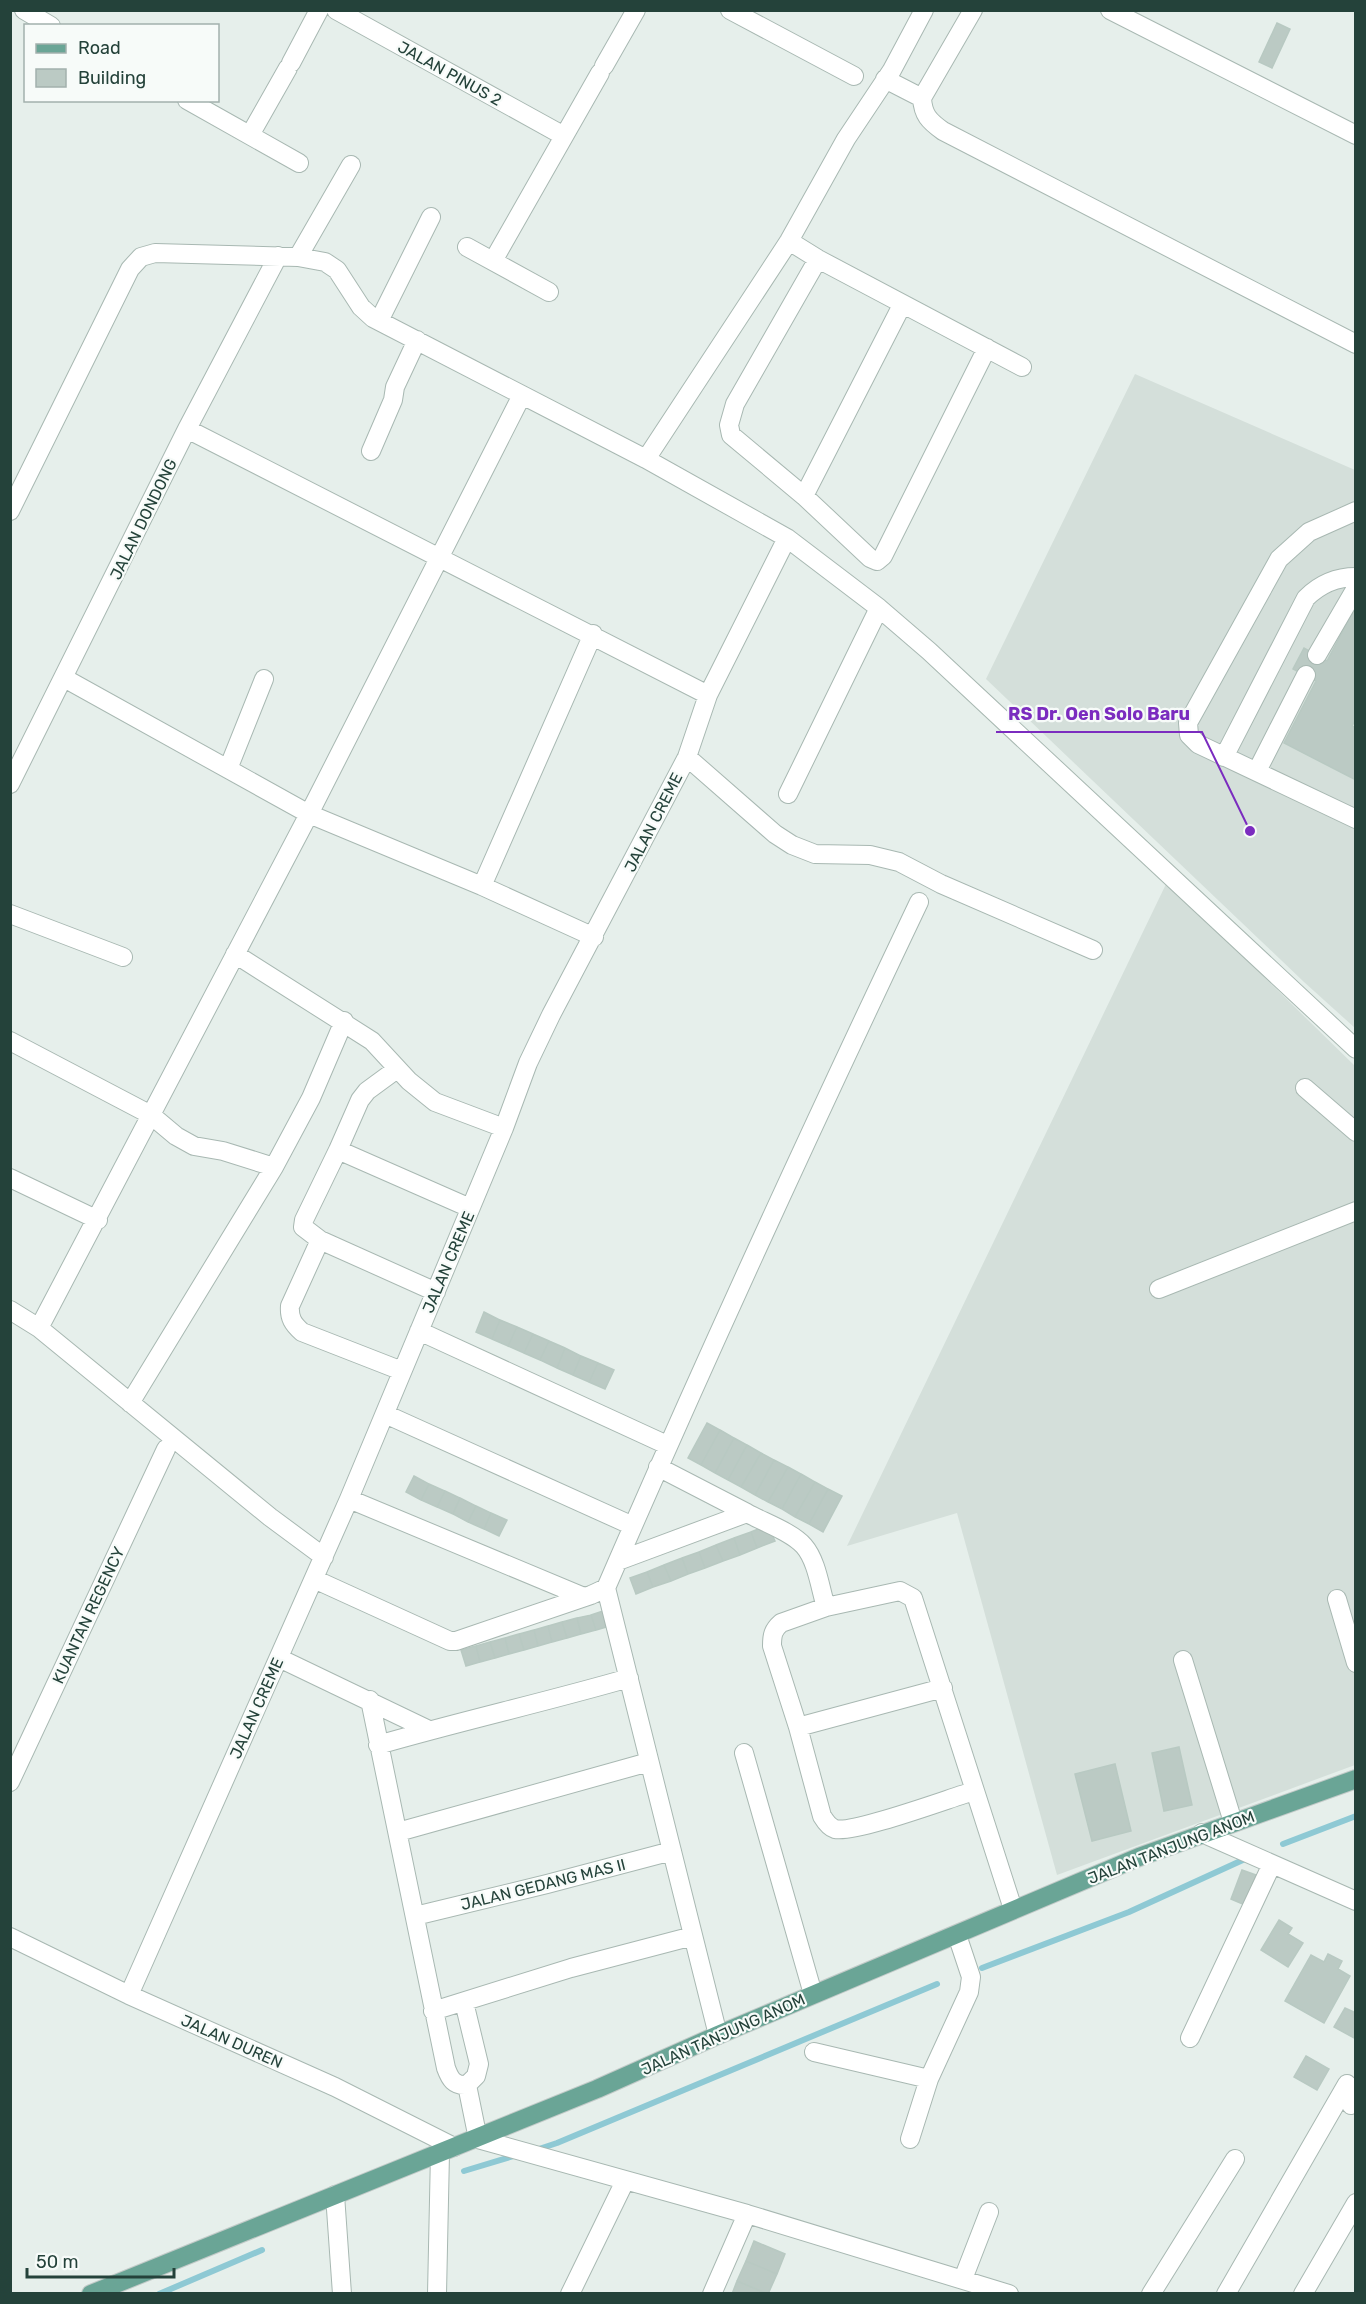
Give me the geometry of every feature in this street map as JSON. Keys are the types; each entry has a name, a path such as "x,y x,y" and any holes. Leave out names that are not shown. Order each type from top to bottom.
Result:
{"main road":[{"name":"JALAN TANJUNG ANOM","path":"91,2294 478,2139 1013,1909 1202,1833 1356,1779"}],"street":[{"path":"24,10 48,24"},
{"path":"250,135 319,10"},
{"name":"JALAN PINUS 2","path":"336,10 564,136"},
{"path":"493,261 636,10"},
{"path":"730,10 854,76"},
{"path":"646,459 789,241 846,139 885,79 924,10"},
{"path":"973,10 922,98 923,112 929,122 1356,344"},
{"path":"1110,10 1356,135"},
{"path":"885,79 922,98"},
{"path":"191,102 299,163"},
{"path":"298,257 351,165"},
{"path":"379,321 431,217"},
{"path":"789,241 902,305 1022,367"},
{"path":"467,248 549,292"},
{"path":"10,512 135,262 147,254 155,253 298,257 332,266 361,308 379,321 646,459 787,538 879,608 929,651 1356,1049"},
{"name":"JALAN DONDONG","path":"10,784 187,429 278,256"},
{"path":"818,259 735,404 729,425 731,435 804,496 870,558 877,561 880,559 987,348"},
{"path":"804,496 902,305"},
{"path":"371,451 393,400 395,387 417,340"},
{"path":"39,1328 98,1220 309,814 522,395"},
{"path":"187,429 593,634 708,695"},
{"path":"1356,512 1309,531 1280,559 1188,723 1189,735 1198,744 1356,819"},
{"name":"JALAN CREME","path":"129,1995 349,1499 504,1128 528,1063 687,757 708,695 787,538"},
{"path":"1224,757 1305,598 1315,588 1327,582 1345,577 1356,577"},
{"path":"1317,655 1356,588"},
{"path":"788,794 879,608"},
{"path":"482,886 593,634"},
{"path":"1257,771 1306,675"},
{"path":"64,678 309,814 482,886 594,937"},
{"path":"228,769 264,679"},
{"path":"687,757 775,834 792,845 815,854 870,855 899,862 941,884 1093,950"},
{"path":"718,2035 606,1588 667,1445 797,1160 919,902"},
{"path":"10,914 123,957"},
{"path":"235,954 344,1021 372,1041 397,1069 435,1102 504,1128"},
{"path":"130,1403 274,1167 311,1098 344,1021"},
{"path":"10,1041 151,1115 176,1136 194,1146 223,1151 274,1167"},
{"path":"397,1069 367,1091 360,1100 303,1223 307,1232 320,1240 436,1292"},
{"path":"1305,1088 1356,1132"},
{"path":"338,1149 470,1209"},
{"path":"10,1178 98,1220"},
{"path":"1159,1288 1356,1211"},
{"path":"320,1240 290,1306 289,1314 293,1324 302,1332 402,1371"},
{"path":"10,1310 39,1328 270,1517 324,1557"},
{"path":"419,1331 667,1445"},
{"path":"385,1414 633,1526"},
{"name":"KUANTAN REGENCY","path":"10,1782 166,1449"},
{"path":"658,1467 747,1513 804,1546 812,1562 826,1607"},
{"path":"349,1499 584,1597"},
{"path":"618,1561 747,1513"},
{"path":"314,1579 450,1641 456,1641 606,1588"},
{"path":"974,1791 904,1814 847,1829 834,1829 827,1824 822,1816 798,1727 772,1646 775,1628 781,1623 826,1607 900,1591 907,1593 916,1604 1013,1909"},
{"path":"1337,1599 1356,1663"},
{"path":"279,1658 370,1700 429,1731"},
{"path":"1183,1660 1233,1822"},
{"path":"378,1745 629,1678"},
{"path":"798,1727 943,1688"},
{"path":"370,1700 433,2011 450,2078 457,2085 467,2085 476,2076 479,2064 465,2001"},
{"path":"744,1753 813,1994"},
{"path":"398,1832 649,1762"},
{"path":"1202,1833 1356,1902"},
{"name":"JALAN GEDANG MAS II","path":"415,1916 672,1851"},
{"path":"1190,2038 1272,1864"},
{"path":"910,2139 929,2079 969,1992 971,1977 957,1935"},
{"path":"433,2011 571,1968 693,1936"},
{"name":"JALAN DUREN","path":"10,1937 129,1995 335,2087 447,2150"},
{"path":"814,2052 929,2079"},
{"path":"467,2085 478,2139 747,2214 1009,2294"},
{"path":"1226,2294 1351,2096"},
{"path":"437,2294 447,2150"},
{"path":"1151,2294 1235,2159"},
{"path":"570,2294 625,2181"},
{"path":"335,2195 342,2294"},
{"path":"1303,2294 1356,2202"},
{"path":"963,2279 989,2212"},
{"path":"712,2294 747,2214"}],"shaded area":[{"path":"1135,374 1355,470 1355,1028 986,679"},
{"path":"1167,882 1355,1066 1355,1765 1057,1875 957,1513 847,1546"}],"building":[{"path":"1277,23 1290,29 1272,68 1259,62"},
{"path":"1356,606 1356,719 1352,726 1356,728 1356,780 1284,743 1316,681 1293,669 1304,648 1327,661"},
{"path":"484,1312 500,1320 492,1339 476,1332"},
{"path":"500,1320 517,1327 508,1346 492,1339"},
{"path":"517,1327 533,1334 524,1353 508,1346"},
{"path":"533,1334 549,1341 540,1360 524,1353"},
{"path":"549,1341 565,1348 557,1368 540,1360"},
{"path":"565,1348 581,1356 573,1375 557,1368"},
{"path":"581,1356 598,1363 589,1382 573,1375"},
{"path":"598,1363 614,1370 605,1389 589,1382"},
{"path":"707,1423 720,1430 701,1465 688,1458"},
{"path":"720,1430 734,1438 715,1473 701,1465"},
{"path":"734,1438 747,1445 728,1480 715,1473"},
{"path":"747,1445 761,1453 741,1487 728,1480"},
{"path":"761,1453 774,1460 755,1495 741,1487"},
{"path":"774,1460 788,1467 768,1502 755,1495"},
{"path":"788,1467 801,1474 782,1509 768,1502"},
{"path":"801,1474 815,1482 795,1517 782,1509"},
{"path":"414,1476 429,1484 421,1500 406,1492"},
{"path":"815,1482 828,1489 809,1524 795,1517"},
{"path":"429,1484 445,1491 437,1507 421,1500"},
{"path":"828,1489 842,1496 823,1532 809,1524"},
{"path":"445,1491 460,1498 453,1514 437,1507"},
{"path":"460,1498 476,1506 468,1522 453,1514"},
{"path":"476,1506 491,1513 484,1529 468,1522"},
{"path":"491,1513 507,1520 499,1536 484,1529"},
{"path":"768,1525 775,1541 757,1548 751,1532"},
{"path":"751,1532 757,1548 740,1555 734,1538"},
{"path":"734,1538 740,1555 723,1561 716,1545"},
{"path":"716,1545 723,1561 705,1568 699,1552"},
{"path":"699,1552 705,1568 688,1574 682,1558"},
{"path":"682,1558 688,1574 671,1581 664,1565"},
{"path":"664,1565 671,1581 653,1587 647,1572"},
{"path":"647,1572 653,1587 636,1594 630,1578"},
{"path":"606,1610 610,1626 596,1630 591,1615"},
{"path":"591,1615 596,1630 581,1634 577,1618"},
{"path":"577,1618 581,1634 567,1638 562,1622"},
{"path":"562,1622 567,1638 552,1642 548,1626"},
{"path":"548,1626 552,1642 538,1646 534,1630"},
{"path":"534,1630 538,1646 524,1650 519,1634"},
{"path":"519,1634 524,1650 509,1654 505,1638"},
{"path":"505,1638 509,1654 495,1658 490,1642"},
{"path":"490,1642 495,1658 480,1662 476,1646"},
{"path":"476,1646 480,1662 466,1666 461,1650"},
{"path":"1179,1747 1192,1805 1164,1811 1152,1753"},
{"path":"1115,1764 1131,1831 1092,1841 1075,1774"},
{"path":"1242,1870 1256,1875 1245,1905 1231,1899"},
{"path":"1279,1920 1292,1928 1288,1934 1303,1943 1288,1967 1261,1950"},
{"path":"1328,1954 1342,1961 1338,1969 1350,1976 1324,2023 1285,2001 1311,1955 1324,1962"},
{"path":"1345,2008 1356,2013 1356,2039 1334,2027"},
{"path":"1306,2056 1329,2069 1317,2090 1294,2077"},
{"path":"754,2241 785,2254 777,2274 746,2261"},
{"path":"746,2261 777,2274 768,2294 737,2281"},
{"path":"737,2281 767,2294 732,2294"}],"waterway":[{"path":"1283,1844 1356,1816"},
{"path":"982,1968 1129,1912 1245,1859"},
{"path":"536,2150 937,1984"},
{"path":"464,2171 517,2155"},
{"path":"159,2294 262,2250"}],"place":[{"name":"RS Dr. Oen Solo Baru","path":"1250,831"}]}
